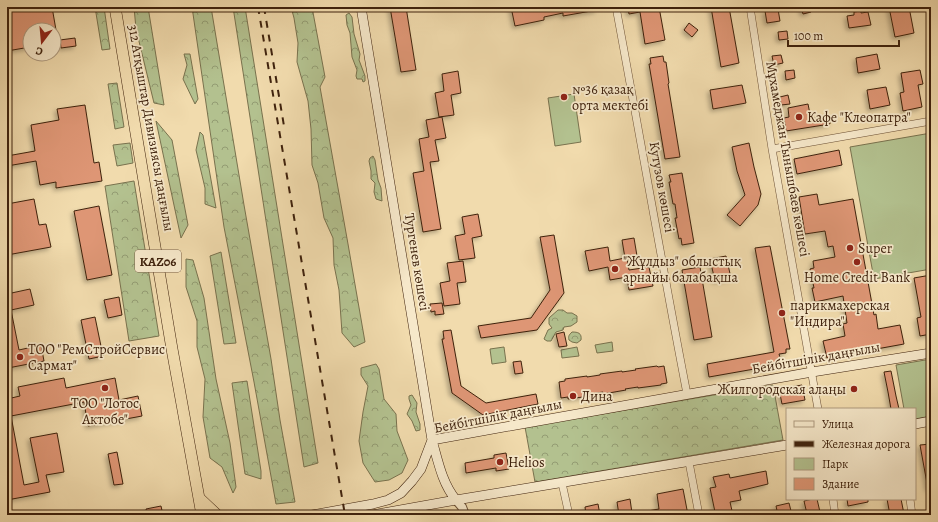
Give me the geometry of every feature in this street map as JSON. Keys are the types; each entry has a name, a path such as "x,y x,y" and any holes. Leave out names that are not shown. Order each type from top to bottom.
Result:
{"highway":[{"name":"312 Атқыштар Дивизиясы даңғылы","path":"115,7 172,349 202,515"},
{"path":"199,498 217,515"}],"main road":[{"name":"Тургенев көшесі","path":"361,7 432,440 445,482 456,500"},
{"name":"Бейбітшілік даңғылы","path":"312,515 373,504 388,500 401,493 421,469 432,440 812,372 931,353"},
{"path":"916,424 931,421"},
{"path":"372,515 786,445"}],"street":[{"name":"Кутузов көшесі","path":"616,7 661,259 687,394"},
{"name":"Мұхамеджан Тынышбаев көшесі","path":"750,7 772,149 818,408"},
{"path":"772,149 931,121"},
{"path":"689,462 699,515"},
{"path":"562,483 569,515"},
{"name":"Тургенев көшесі","path":"456,500 465,515"},
{"path":"833,500 835,515"},
{"path":"910,500 912,515"}],"green space":[{"path":"95,7 104,7 110,49 102,50"},
{"path":"134,7 148,7 164,105 154,103 136,29"},
{"path":"192,7 211,7 295,502 276,504 224,227"},
{"path":"233,7 245,7 318,463 304,467"},
{"path":"291,7 312,7 325,77 320,87 365,342 354,347 342,333 339,290 334,265 333,238 324,218 318,183 312,165 311,129 308,101 297,62 298,43"},
{"path":"349,13 352,17 354,34 360,54 359,60 365,76 365,81 363,82 362,79 357,79 357,70 352,57 350,33 346,15"},
{"path":"184,54 190,54 198,99 195,104 183,79 187,65"},
{"path":"117,83 124,127 115,129 108,84"},
{"path":"574,94 581,142 555,146 548,98"},
{"path":"156,121 172,140 188,225 181,238"},
{"path":"200,132 203,135 216,208 205,204 205,188 196,150"},
{"path":"931,133 931,269 874,279 850,147"},
{"path":"130,143 133,163 117,166 113,145"},
{"path":"373,156 381,188 382,201 376,199 374,192 375,183 371,179 369,161"},
{"path":"134,181 159,336 129,341 105,186"},
{"path":"221,252 236,343 224,344 210,256"},
{"path":"186,259 193,260 204,298 216,379 230,443 236,487 233,493 222,467 210,458 203,417 205,379 197,347 197,321 186,287"},
{"path":"558,310 563,310 577,316 577,322 571,326 564,327 563,330 556,332 551,341 547,341 544,339 548,330 552,328 549,324 549,318"},
{"path":"572,332 578,333 581,336 581,340 577,343 569,340 569,336"},
{"path":"612,342 613,351 597,353 595,345"},
{"path":"504,347 506,362 492,364 490,349"},
{"path":"577,347 579,356 562,358 561,350"},
{"path":"931,359 931,416 916,419 916,408 904,408 896,365"},
{"path":"376,364 379,369 384,399 396,414 397,431 408,460 402,473 389,480 375,482 363,463 359,441 368,386 361,375 361,368"},
{"path":"247,381 261,479 245,474 232,383"},
{"path":"773,385 783,440 535,482 525,427"},
{"path":"412,395 417,403 416,412 420,424 420,430 416,431 407,414 411,405 409,396"}],"building":[{"path":"7,7 52,7 55,22 22,22 22,48 7,51"},
{"path":"390,7 406,7 416,70 401,72"},
{"path":"511,7 597,7 597,10 563,16 563,13 544,17 544,20 515,26"},
{"path":"628,7 659,7 665,40 645,44 640,12 629,14"},
{"path":"711,7 729,7 739,63 721,67"},
{"path":"801,7 810,7 811,12 803,14"},
{"path":"889,7 909,7 914,33 895,37"},
{"path":"778,9 780,21 767,23 765,11"},
{"path":"861,11 861,13 868,12 871,25 849,28 847,16 854,15 854,12"},
{"path":"689,23 698,30 692,37 684,30"},
{"path":"787,31 788,39 779,40 778,32"},
{"path":"75,38 76,46 62,48 62,40"},
{"path":"877,54 880,69 858,73 856,58"},
{"path":"781,55 783,63 774,65 772,56"},
{"path":"663,56 664,62 666,62 668,84 680,157 665,159 649,64 651,64 650,58"},
{"path":"794,70 795,78 786,80 785,71"},
{"path":"920,70 923,84 918,85 922,107 903,111 900,93 904,92 901,73"},
{"path":"458,71 461,93 451,95 454,115 439,117 435,93 444,91 442,74"},
{"path":"742,85 746,103 713,109 710,90"},
{"path":"886,87 890,105 870,109 867,90"},
{"path":"788,95 790,104 781,105 780,97"},
{"name":"Кафе \"Клеопатра\"","path":"808,104 811,119 829,115 830,124 786,131 784,118 789,117 788,108"},
{"path":"85,105 94,163 99,162 102,181 56,188 56,182 40,185 36,161 7,166 7,156 35,151 31,125 59,120 57,109"},
{"path":"442,117 446,138 435,140 439,161 430,162 441,229 423,232 413,173 424,171 419,139 429,137 426,120"},
{"path":"749,143 761,194 758,205 740,226 727,215 745,195 737,171 732,147"},
{"path":"839,150 842,165 797,174 794,159"},
{"path":"682,173 694,243 682,245 681,238 679,239 675,218 677,218 675,204 673,204 669,175"},
{"path":"817,194 819,205 853,199 874,315 876,314 878,329 900,325 904,344 827,358 823,341 845,336 843,324 847,323 843,296 815,302 810,269 814,268 813,261 835,257 833,246 828,247 825,231 805,234 799,197"},
{"path":"34,199 39,225 46,224 51,247 7,255 7,204"},
{"path":"99,206 112,275 87,280 74,211"},
{"path":"478,214 482,236 472,238 475,258 459,260 455,236 465,234 462,217"},
{"path":"554,235 564,293 537,330 481,338 478,326 531,318 550,290 540,237"},
{"path":"634,238 637,256 627,258 629,270 649,267 653,286 629,290 627,277 610,280 608,267 589,271 585,251 608,247 610,261 625,258 622,240"},
{"path":"770,246 790,349 786,349 786,353 779,354 781,361 777,361 778,366 709,377 707,364 774,352 755,248"},
{"path":"726,256 731,278 715,281 710,259"},
{"path":"463,261 466,282 457,283 460,304 444,306 440,283 450,281 447,263"},
{"path":"700,267 712,337 694,340 682,270"},
{"path":"931,275 931,334 920,336 917,318 921,317 914,278"},
{"path":"30,289 34,305 11,310 19,350 41,345 44,361 8,368 7,294"},
{"path":"119,297 122,315 108,318 104,300"},
{"path":"442,303 444,314 435,315 435,311 431,312 430,304"},
{"path":"95,317 103,356 89,359 81,320"},
{"path":"451,330 461,386 486,403 536,394 538,404 483,415 452,393 442,339 444,339 443,331"},
{"path":"564,332 567,346 559,347 556,334"},
{"path":"521,361 523,373 515,374 513,362"},
{"path":"664,366 667,383 625,389 626,390 603,394 603,392 590,394 590,396 568,399 568,397 561,398 559,382 565,381 565,379"},
{"path":"891,371 899,408 891,408 884,372"},
{"path":"64,378 66,388 115,378 119,400 138,396 142,416 88,426 84,402 11,416 24,485 39,482 30,438 57,433 64,472 46,475 50,492 7,500 7,399 20,396 18,387"},
{"path":"802,385 805,400 782,404 779,389"},
{"path":"931,444 931,488 928,489 920,445"},
{"path":"117,452 123,484 114,485 108,454"},
{"path":"506,453 509,469 496,471 496,468 466,473 465,463 494,458 494,455"},
{"path":"766,471 768,484 739,491 741,500 730,502 733,515 719,515 719,511 715,512 710,488 716,487 713,477 729,474 730,478"},
{"path":"683,489 688,515 643,515 642,512 659,509 657,494"},
{"path":"630,499 632,513 619,515 617,502"},
{"path":"817,500 820,512 807,514 804,501"},
{"path":"847,500 868,500 868,502 848,506"},
{"path":"887,500 901,500 904,514 890,515"},
{"path":"789,503 792,515 778,515 776,506"},
{"path":"598,504 600,515 586,515 585,507"},
{"path":"161,506 163,515 147,515 146,509"}],"railway":[{"path":"258,7 345,515"},
{"path":"264,7 284,126"}],"place":[{"name":"№36 қазақ орта мектебі","path":"564,97"},
{"name":"Кафе \"Клеопатра\"","path":"799,117"},
{"name":"Super","path":"850,248"},
{"name":"Home Credit Bank","path":"857,262"},
{"name":"\"Жұлдыз\" облыстық арнайы балабақша","path":"615,269"},
{"name":"парикмахерская \"Индира\"","path":"782,313"},
{"name":"ТОО \"РемСтройСервис Сармат\"","path":"20,357"},
{"name":"ТОО \"Лотос Актобе\"","path":"105,388"},
{"name":"Жилгородская алаңы","path":"854,389"},
{"name":"Дина","path":"573,396"},
{"name":"Helios","path":"500,462"}]}
